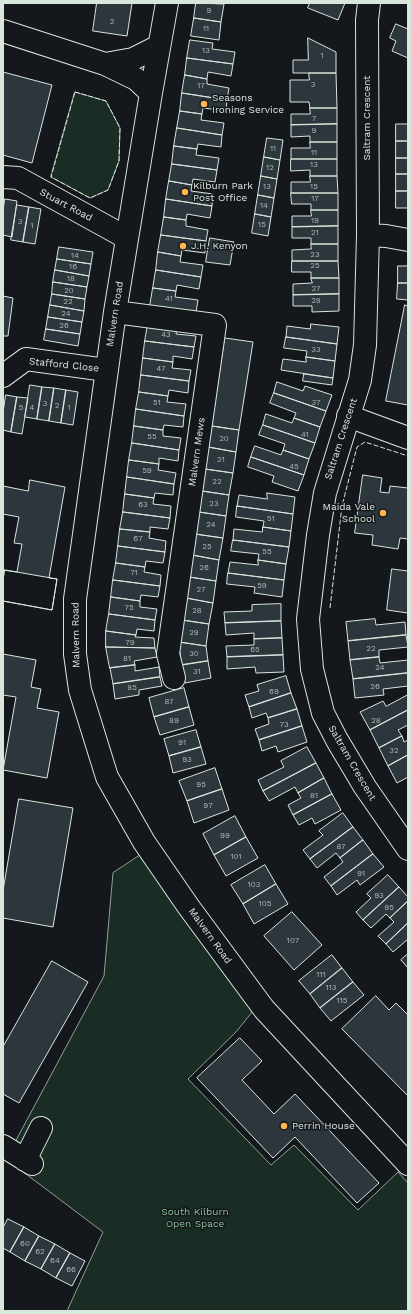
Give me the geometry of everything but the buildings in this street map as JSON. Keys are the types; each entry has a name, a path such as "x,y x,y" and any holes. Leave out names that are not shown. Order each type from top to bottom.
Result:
{"street":[{"name":"Malvern Road","path":"167,3 150,92 106,370 75,599 75,654 80,690 107,777 144,842 188,906 264,1009 408,1164"},
{"name":"Saltram Crescent","path":"369,3 366,20 368,235 365,345 360,380 324,493 308,619 312,669 324,713 337,740 381,812 408,849"},
{"path":"3,31 105,64 136,79 150,92"},
{"path":"105,64 133,59 159,46"},
{"name":"Stuart Road","path":"3,176 18,178 127,238"},
{"path":"368,235 386,236 408,240"},
{"name":"Malvern Mews","path":"115,312 215,325 168,654 174,678"},
{"name":"Stafford Close","path":"3,376 26,359 106,370"},
{"path":"348,416 408,438"},
{"path":"3,1146 28,1162 41,1128"}],"green space":[{"path":"75,92 106,101 120,128 119,161 108,190 90,198 51,177"},
{"name":"South Kilburn Open Space","path":"145,852 253,1011 236,1032 188,1079 271,1165 294,1145 358,1210 398,1172 408,1183 408,1311 67,1311 103,1232 6,1159 104,976 113,873"}],"fence":[{"path":"75,92 106,101 120,128 119,161 108,190 90,198 51,177 75,92"},
{"path":"330,608 342,506 357,447 365,442 408,456"}],"place":[{"name":"Seasons Ironing Service","path":"204,104"},
{"name":"Kilburn Park Post Office","path":"185,192"},
{"name":"J.H. Kenyon","path":"183,246"},
{"name":"Maida Vale School","path":"383,513"},
{"name":"Perrin House","path":"284,1126"}]}
